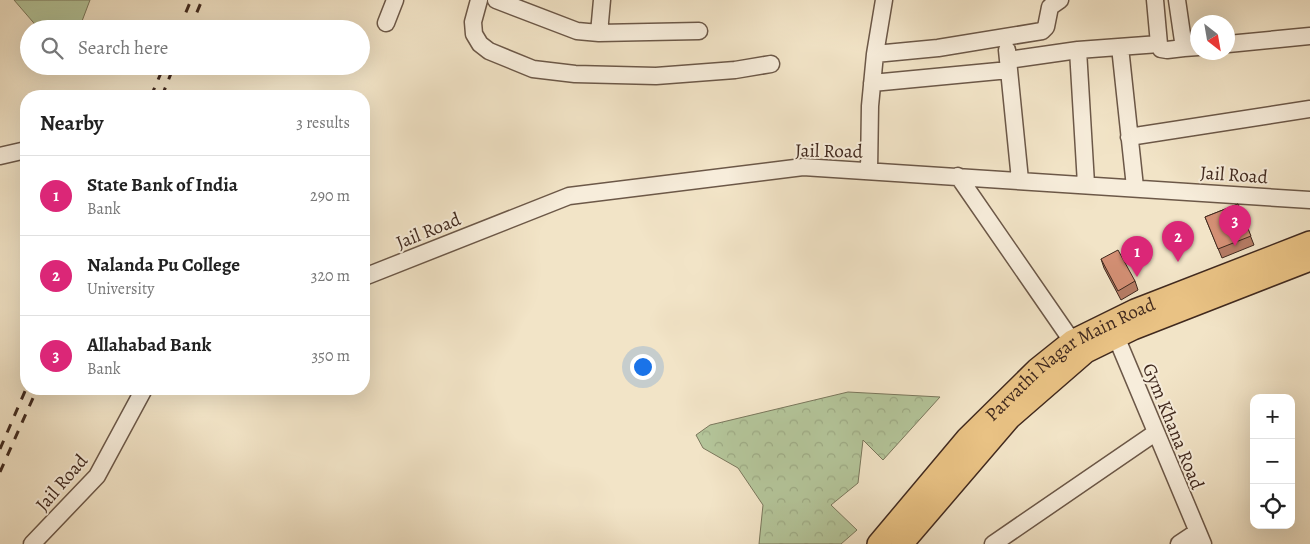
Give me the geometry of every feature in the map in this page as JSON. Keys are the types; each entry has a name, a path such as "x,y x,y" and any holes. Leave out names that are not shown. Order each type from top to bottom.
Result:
{"main road":[{"name":"Parvathi Nagar Main Road","path":"902,544 1010,418 1135,310 1310,242"},
{"name":"Parvathi Nagar Main Road","path":"878,544 967,438 1037,369 1072,341 1113,330 1310,260"}],"street":[{"path":"386,23 395,0"},
{"path":"479,0 473,22 474,34 480,44 489,51 533,69 575,74 656,76 735,70 771,64"},
{"path":"496,0 578,31 599,33 699,31"},
{"path":"599,33 602,0"},
{"path":"869,171 872,84 884,0"},
{"path":"875,54 938,48 1042,31 1046,27 1050,7 1060,0"},
{"path":"1154,0 1161,48 1167,50 1190,48"},
{"path":"1177,0 1190,45"},
{"path":"1235,43 1310,36"},
{"path":"1006,37 1020,180"},
{"path":"872,84 1009,65 1078,50 1159,44"},
{"path":"1120,47 1135,187"},
{"path":"1078,50 1086,184"},
{"path":"1129,137 1310,109"},
{"path":"0,156 20,151"},
{"name":"Jail Road","path":"370,276 569,196 803,167 1135,187 1310,200"},
{"path":"958,176 1072,341"},
{"name":"Gym Khana Road","path":"1113,330 1200,538"},
{"name":"Jail Road","path":"32,544 97,476 141,395"},
{"path":"993,544 1155,433"},
{"path":"1179,544 1200,538"}],"green space":[{"path":"14,0 90,0 82,20 31,20"},
{"path":"848,392 940,397 883,460 863,440 858,483 831,505 857,530 841,544 759,544 763,505 738,468 703,448 696,435 710,425"}],"building":[{"path":"1238,204 1251,236 1218,249 1205,217"},
{"path":"1118,250 1135,281 1118,291 1101,259"}],"railway":[{"path":"183,20 191,0"},
{"path":"194,20 202,0"},
{"path":"154,90 160,75"},
{"path":"164,90 170,75"},
{"path":"0,449 23,395"},
{"path":"0,472 34,395"}],"place":[{"name":"Allahabad Bank","path":"1235,246"},
{"name":"Nalanda Pu College","path":"1178,262"},
{"name":"State Bank of India","path":"1137,277"}]}
